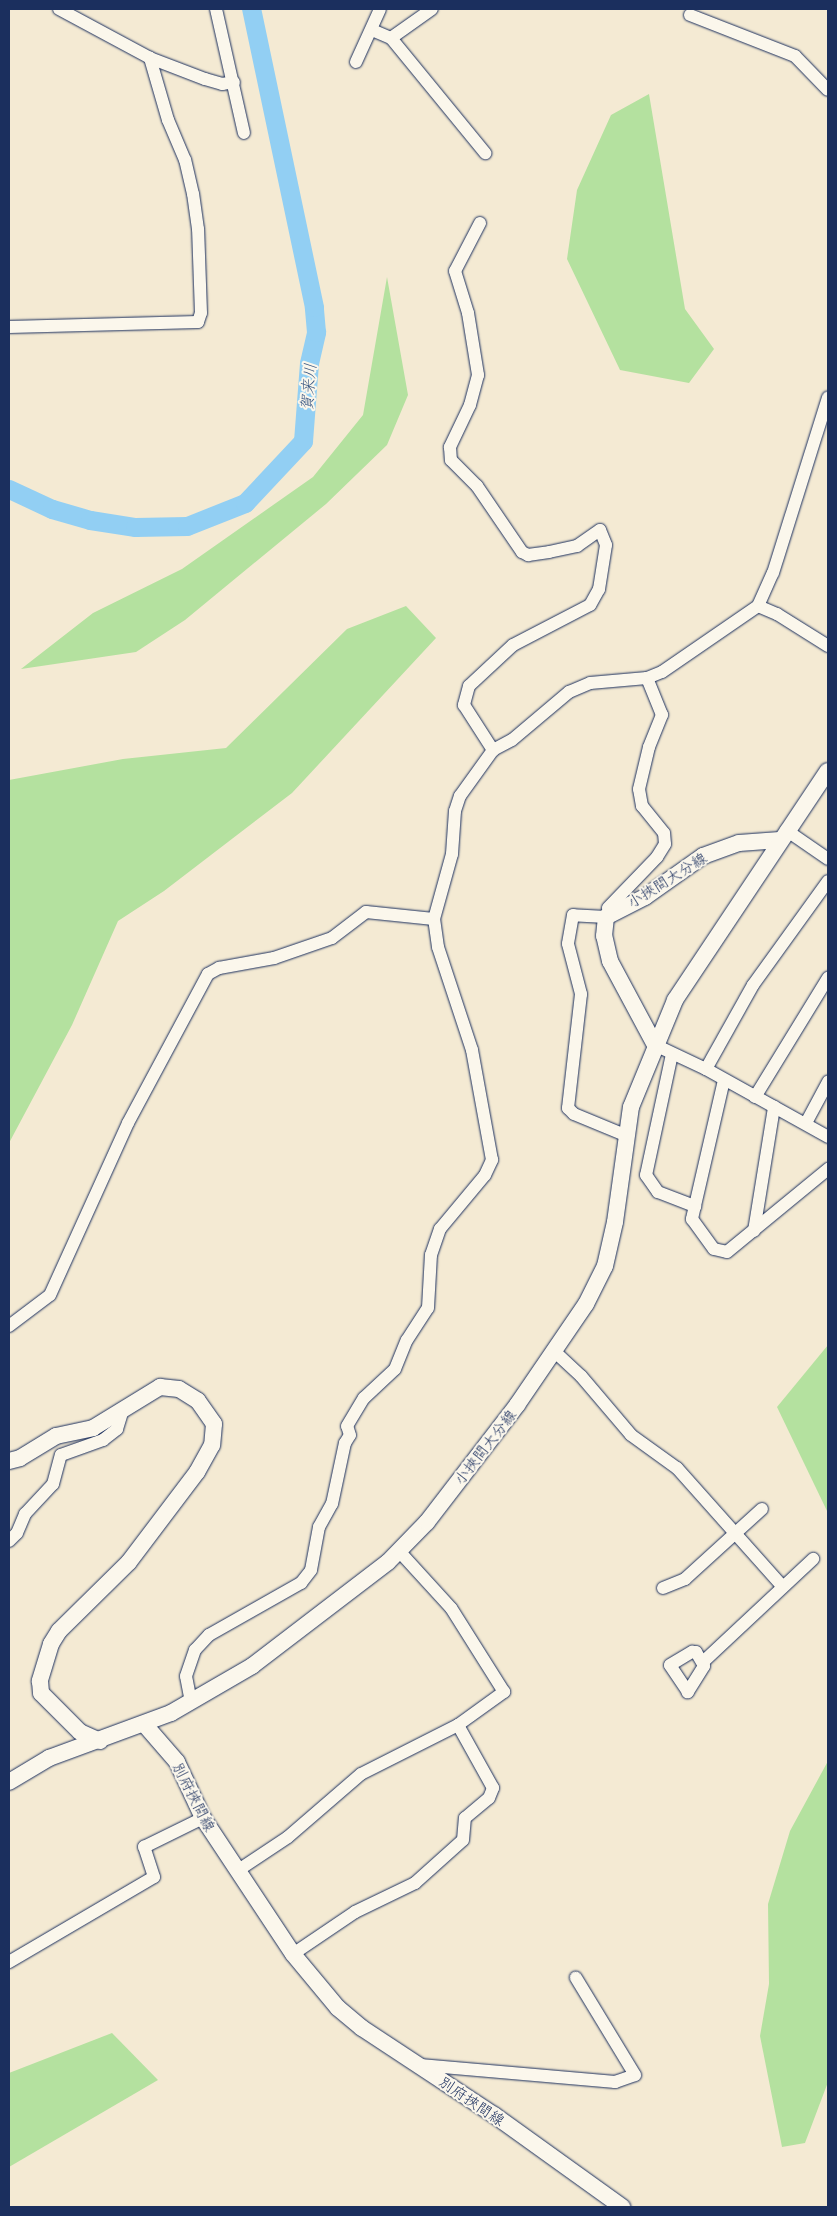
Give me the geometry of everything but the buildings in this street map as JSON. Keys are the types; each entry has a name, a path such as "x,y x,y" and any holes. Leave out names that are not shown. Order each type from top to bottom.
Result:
{"main road":[{"name":"小挾間大分線","path":"145,1725 191,1702 252,1666 399,1551 426,1522 472,1464 554,1351 586,1304 605,1266 615,1222 625,1135 631,1107 675,1000 783,835 828,771"},
{"name":"小挾間大分線","path":"608,915 645,897 703,856 739,843 783,835"},
{"path":"608,915 604,936 610,960 655,1045"},
{"path":"9,1461 20,1458 56,1436 93,1428 157,1388 175,1388 204,1407 214,1424 215,1436 200,1467 134,1557 59,1631 52,1644 40,1681 41,1693 80,1732 100,1741"},
{"path":"9,1782 49,1758 145,1725"},
{"name":"別府挾間線","path":"145,1725 181,1768 203,1818 293,1954 344,2013 416,2064 494,2115 622,2207"}],"street":[{"path":"59,9 150,58 222,84 234,82"},
{"path":"216,9 234,82 234,98 244,133"},
{"path":"356,62 380,9"},
{"path":"391,38 432,9"},
{"path":"690,16 795,56 828,90"},
{"path":"372,30 391,38 484,153"},
{"path":"9,327 198,322 201,313 198,229 193,194 185,160 168,120 150,58"},
{"path":"480,223 455,271 468,313 478,375 470,405 450,447 451,460 477,486 522,552 528,555 577,546 600,530 606,544 599,590 590,605 513,645 469,686 464,705 492,750"},
{"path":"191,1702 186,1676 195,1650 209,1635 301,1583 312,1570 319,1527 332,1504 345,1443 350,1435 347,1426 364,1398 395,1369 407,1340 428,1308 431,1255 440,1229 485,1175 492,1160 472,1050 438,947 434,920 452,854 455,811 460,796 492,750 512,740 569,692 590,683 647,678 662,672 758,606 773,573 828,398"},
{"path":"758,606 777,614 828,646"},
{"path":"625,1135 574,1114 568,1108 581,994 568,944 573,915 608,915 608,908 657,857 665,844 664,833 642,806 639,789 649,747 662,715 647,678"},
{"path":"783,835 828,858"},
{"path":"706,1069 753,985 828,882"},
{"path":"9,1326 50,1295 124,1132 208,974 219,968 274,958 332,938 366,912 434,920"},
{"path":"755,1097 814,996 828,978"},
{"path":"655,1045 706,1069 806,1123 828,1137"},
{"path":"672,1054 646,1175 658,1192 695,1206"},
{"path":"724,1080 692,1219 714,1249 726,1252 828,1169"},
{"path":"806,1123 828,1082"},
{"path":"754,1231 774,1107"},
{"path":"554,1351 581,1376 631,1435 667,1458 783,1587"},
{"path":"9,1541 17,1533 25,1514 53,1484 57,1460 61,1455 70,1450 103,1440 117,1429 123,1409"},
{"path":"663,1588 685,1579 762,1509"},
{"path":"237,1871 288,1837 361,1774 458,1725 504,1692 451,1608 399,1551"},
{"path":"703,1662 813,1559"},
{"path":"293,1954 355,1912 415,1883 438,1866 463,1840 465,1818 489,1798 493,1788 458,1725"},
{"path":"9,1962 154,1877 144,1847 203,1818"},
{"path":"416,2064 614,2082 635,2075 576,1978"}],"green space":[{"path":"649,94 685,309 714,349 689,383 620,370 567,259 577,190 611,115"},
{"path":"387,277 408,395 387,445 326,504 185,620 136,652 21,669 93,613 182,569 313,477 363,415"},
{"path":"406,606 436,638 292,793 164,891 118,921 72,1025 9,1143 9,780 123,759 226,748 347,629"},
{"path":"828,1345 828,1513 777,1407"},
{"path":"828,1761 828,2082 805,2143 782,2147 760,2036 769,1984 768,1904 790,1831"},
{"path":"112,2033 158,2080 9,2167 9,2073"}],"waterway":[{"name":"賀来川","path":"9,489 52,509 90,520 135,527 187,526 245,503 303,441 309,363 316,332 314,307 251,9"}]}
